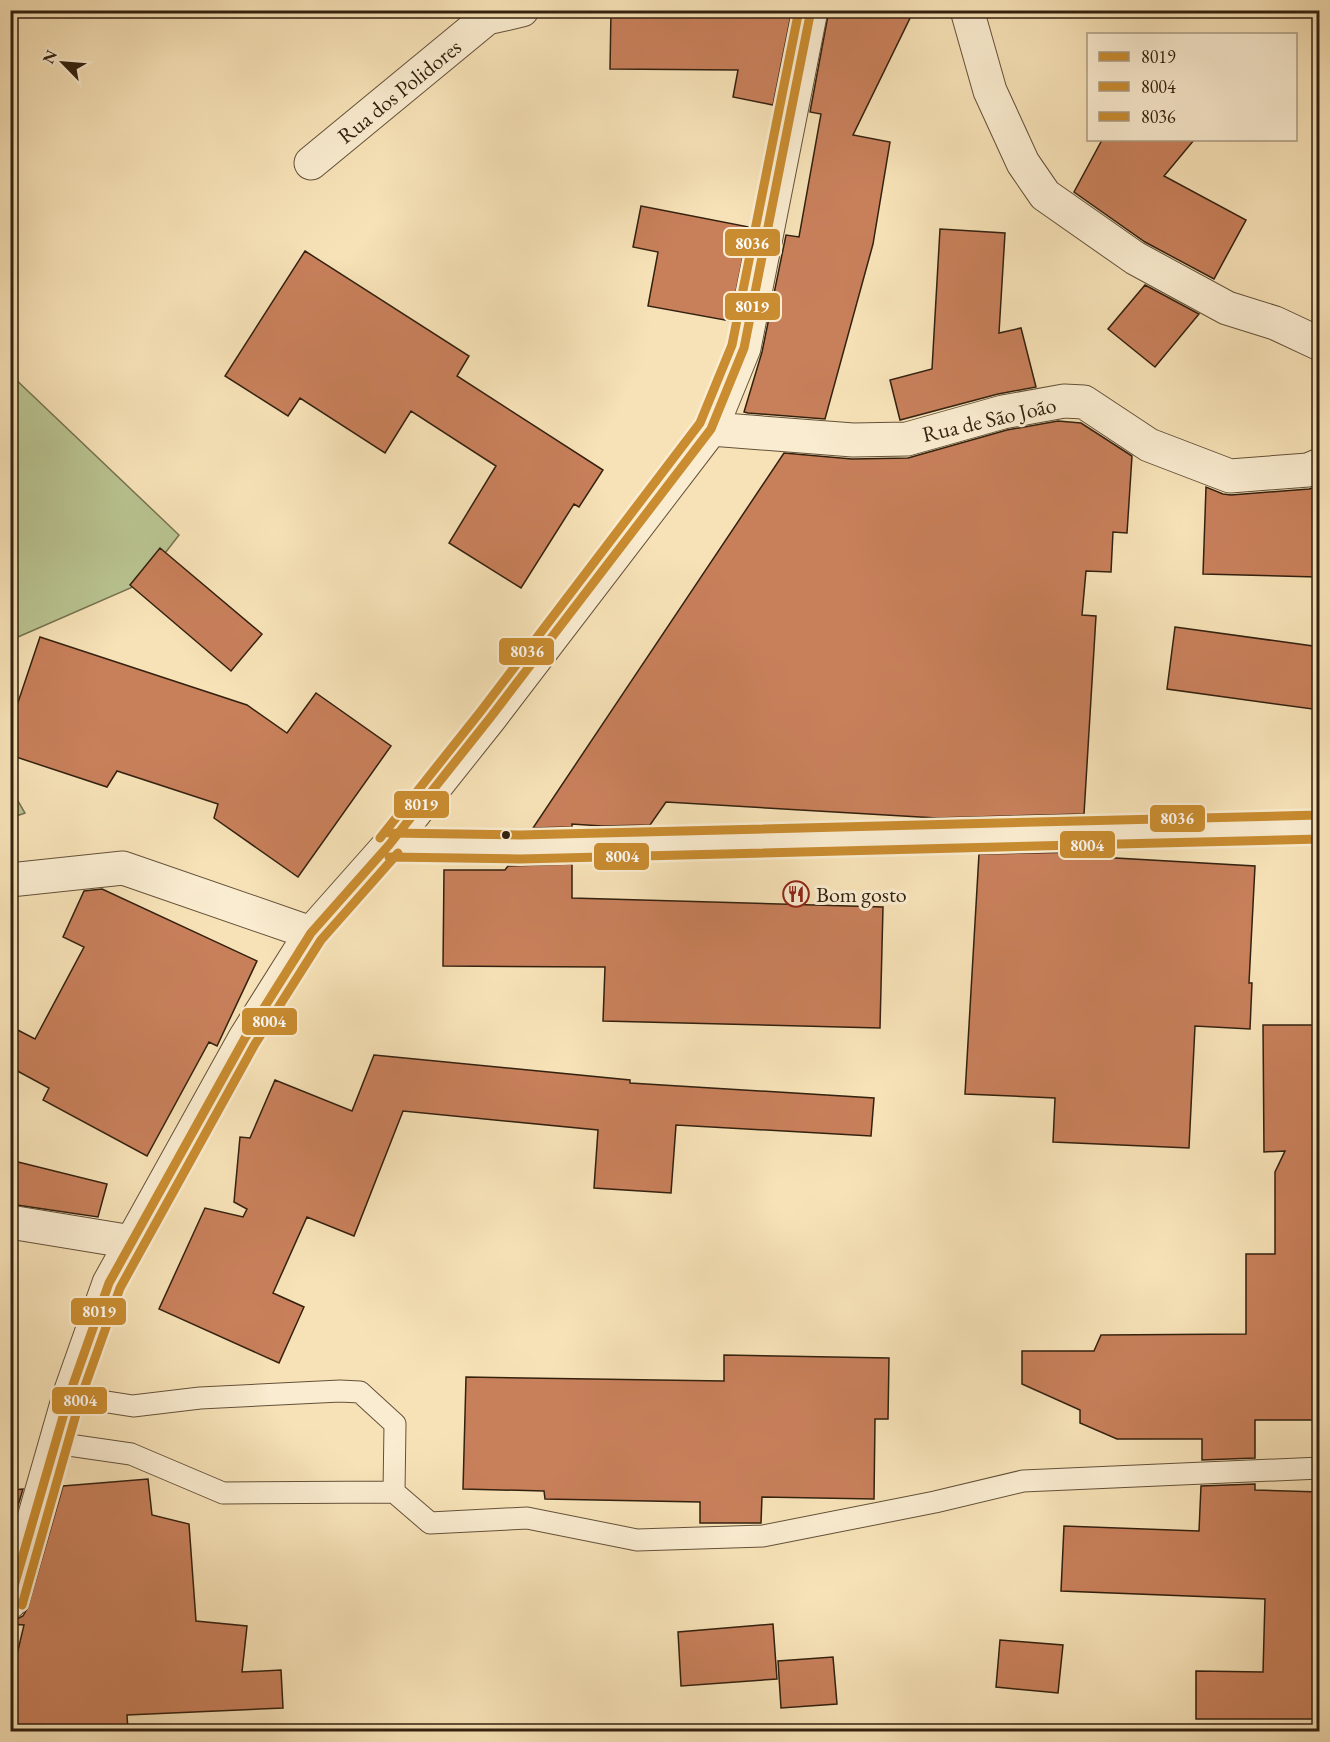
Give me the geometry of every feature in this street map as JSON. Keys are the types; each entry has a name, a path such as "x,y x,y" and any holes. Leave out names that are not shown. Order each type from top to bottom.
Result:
{"street":[{"name":"Rua dos Polidores","path":"311,163 487,18 522,10"},
{"path":"10,1602 69,1396 109,1283 245,1038 311,933 389,845 498,708 711,429 744,348 811,10"},
{"path":"967,10 990,91 1023,163 1045,195 1135,258 1227,308 1275,323 1320,344"},
{"name":"Rua de São João","path":"711,429 853,440 907,439 1002,412 1064,401 1084,402 1149,445 1230,476 1308,470 1320,465"},
{"path":"389,845 520,847 1320,827"},
{"path":"10,880 123,868 311,933"},
{"path":"10,1222 132,1242"}],"lane":[{"path":"69,1396 133,1406 200,1398 360,1392 395,1424 394,1492"},
{"path":"55,1443 131,1454 223,1493 394,1492 430,1523 527,1518 637,1540 763,1536 934,1502 1023,1481 1320,1468"}],"green space":[{"path":"10,374 179,535 142,583 11,640"},
{"path":"11,789 25,813 11,818 10,817"}],"building":[{"path":"611,10 792,10 773,105 733,97 738,70 610,69"},
{"path":"829,10 914,10 853,135 890,142 873,244 825,419 748,413 744,412 762,352 786,235 799,237 821,114 810,112"},
{"path":"1101,141 1193,141 1164,176 1246,220 1214,279 1145,242 1074,192"},
{"path":"641,206 749,227 730,321 648,306 658,252 633,247"},
{"path":"940,229 1005,233 999,333 1021,328 1036,387 998,394 900,420 890,380 932,369"},
{"path":"305,251 469,356 457,376 603,470 579,507 574,504 521,588 449,543 496,466 411,411 385,453 300,398 288,416 225,376"},
{"path":"1145,285 1199,314 1155,367 1108,329"},
{"path":"1058,421 1081,423 1132,456 1127,533 1113,532 1111,572 1086,571 1082,615 1096,616 1084,814 937,818 666,802 650,825 572,824 572,827 533,828 784,453 852,459 908,458 1007,430"},
{"path":"1320,486 1320,566 1318,566 1317,577 1203,574 1206,487 1231,495 1309,489"},
{"path":"160,548 262,634 231,671 130,585"},
{"path":"1175,627 1320,647 1320,710 1167,689"},
{"path":"40,637 247,705 287,733 316,693 391,746 298,877 214,818 218,804 117,771 107,787 10,755 10,726"},
{"path":"1082,852 1081,856 1255,866 1249,983 1252,983 1250,1029 1195,1026 1189,1148 1053,1142 1055,1098 965,1094 979,854"},
{"path":"572,864 572,898 883,907 880,1028 603,1021 605,967 443,966 444,870 505,870 508,866"},
{"path":"102,889 257,961 217,1046 209,1042 147,1156 43,1100 49,1088 10,1067 10,1026 35,1039 84,947 63,937 84,891"},
{"path":"1263,1025 1320,1025 1320,1420 1255,1420 1255,1458 1202,1460 1202,1439 1117,1439 1080,1423 1080,1410 1022,1384 1022,1351 1094,1351 1101,1335 1246,1334 1246,1254 1275,1254 1275,1172 1285,1151 1264,1152"},
{"path":"374,1055 630,1080 630,1083 874,1098 871,1136 676,1125 671,1193 594,1188 598,1130 403,1111 354,1236 307,1217 273,1293 304,1307 279,1363 159,1309 205,1208 243,1217 247,1209 234,1202 240,1137 250,1138 275,1080 352,1111"},
{"path":"10,1160 107,1184 98,1217 10,1204"},
{"path":"724,1355 889,1358 888,1419 875,1419 874,1499 762,1497 761,1523 700,1523 700,1502 545,1499 544,1491 463,1489 466,1377 724,1381"},
{"path":"148,1479 152,1515 189,1524 196,1621 247,1626 242,1672 281,1670 283,1708 127,1715 128,1731 38,1731 10,1725 10,1684 24,1625 10,1624 10,1620 23,1616 28,1607 63,1486"},
{"path":"1255,1484 1255,1490 1320,1492 1320,1719 1196,1719 1196,1671 1263,1672 1265,1599 1061,1591 1064,1526 1199,1531 1201,1486"},
{"path":"23,1489 10,1532 10,1490"},
{"path":"773,1624 777,1679 681,1686 678,1632"},
{"path":"1000,1640 1063,1645 1058,1693 996,1687"},
{"path":"833,1657 837,1704 781,1708 778,1661"}],"transit line":[{"name":"8036","path":"380,838 481,711 700,423 732,345 799,10"},
{"name":"8019","path":"10,1600 69,1396 109,1283 245,1038 311,933 389,845 490,718 711,429 744,348 811,10"},
{"name":"8036","path":"389,833 520,835 1320,815"},
{"name":"8004","path":"389,857 520,859 1320,839"},
{"name":"8004","path":"22,1605 80,1400 120,1288 255,1044 321,940 398,853"}],"place":[{"name":"Bom gosto","path":"796,894"}]}
